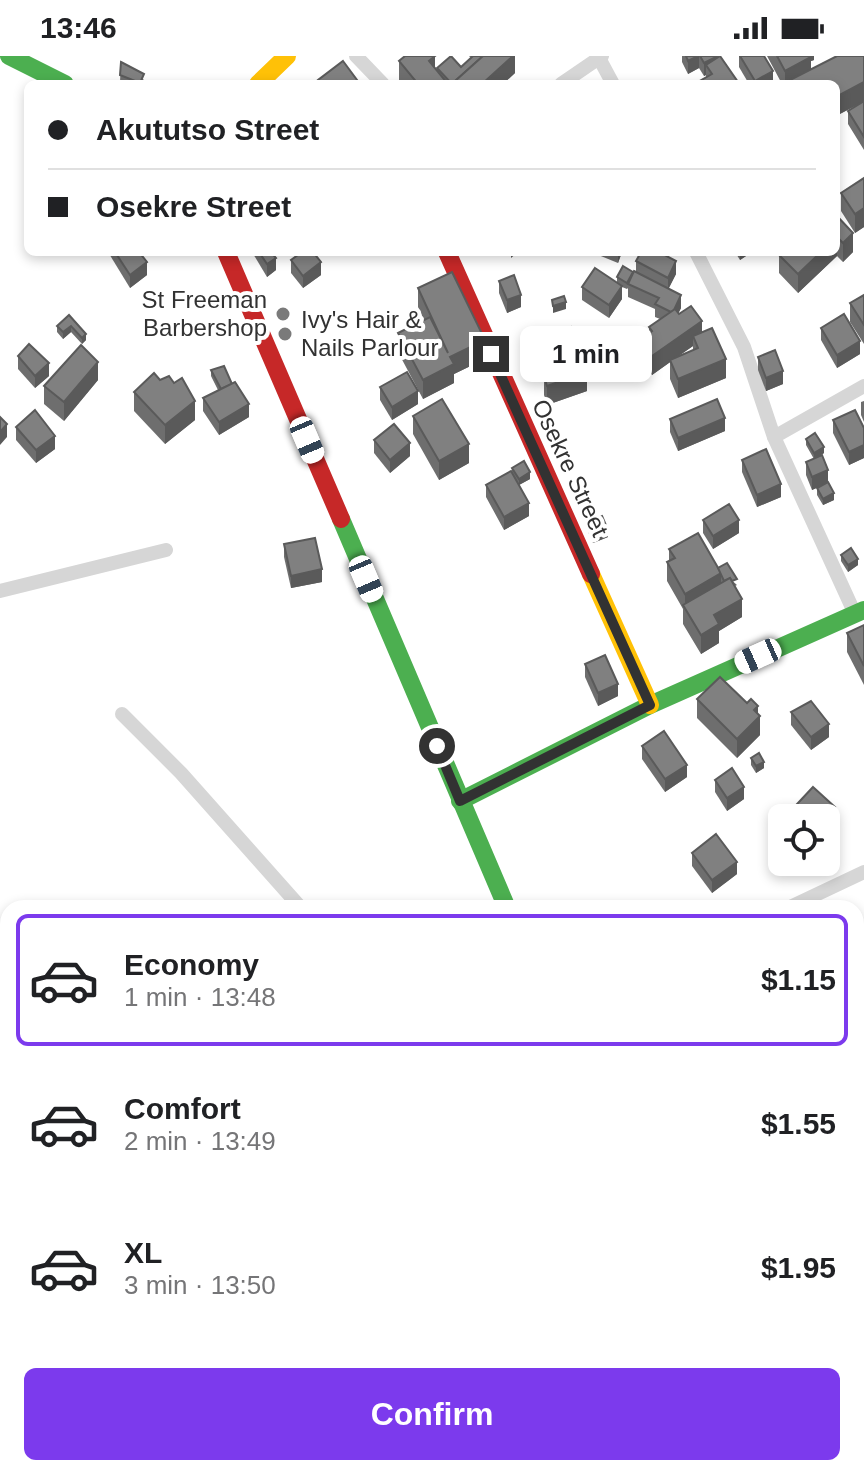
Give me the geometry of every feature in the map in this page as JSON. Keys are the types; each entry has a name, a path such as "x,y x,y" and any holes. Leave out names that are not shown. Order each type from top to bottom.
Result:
{"street":[{"path":"9,56 57,80"},
{"path":"262,80 287,56"},
{"path":"356,56 379,80"},
{"path":"567,80 601,57 611,80"},
{"path":"228,256 503,900"},
{"name":"Osekre Street","path":"449,256 650,705"},
{"path":"460,801 650,705 859,612 774,437 744,347 698,256"},
{"path":"774,437 864,386"},
{"path":"0,591 166,550"},
{"path":"122,714 192,785 294,900"},
{"path":"805,900 864,872"}],"building":[{"path":"405,56 435,56 429,61 445,80 415,80 399,61"},
{"path":"451,56 461,67 473,56 483,56 456,80 448,80 437,68"},
{"path":"483,56 513,56 486,80 456,80"},
{"path":"700,56 718,56 704,63"},
{"path":"720,56 737,80 702,80 712,74 706,65"},
{"path":"740,56 764,56 773,71 754,80"},
{"path":"777,56 810,56 811,57 785,71"},
{"path":"837,56 864,56 864,82 840,95 840,80 790,80"},
{"path":"343,61 357,80 318,80"},
{"path":"121,62 144,74 141,80 120,75"},
{"path":"864,101 864,137 848,111"},
{"path":"864,178 864,208 855,214 841,193"},
{"path":"840,219 853,233 843,243 840,240"},
{"path":"118,256 142,256 147,262 130,275"},
{"path":"262,256 274,256 276,258 267,264"},
{"path":"296,256 316,256 321,262 303,276 291,260"},
{"path":"639,256 667,256 676,261 668,278 636,261"},
{"path":"780,256 817,256 798,274"},
{"path":"623,266 633,272 627,283 617,277"},
{"path":"595,268 622,286 609,305 582,287"},
{"path":"634,271 681,295 674,310 671,312 655,304 659,298 628,284"},
{"path":"452,272 485,340 450,357 454,364 423,380 398,333 430,317 448,353 418,288"},
{"path":"514,275 521,295 507,300 499,281"},
{"path":"864,295 864,325 850,303"},
{"path":"564,296 566,302 553,306 552,300"},
{"path":"691,306 702,321 652,356 640,340 652,331 649,327 675,309 679,314"},
{"path":"844,314 860,341 837,355 821,328"},
{"path":"69,315 86,334 82,338 71,326 63,332 57,326"},
{"path":"571,327 587,372 547,386 544,376 552,373 540,338"},
{"path":"712,328 726,359 678,379 670,360 698,348 693,336"},
{"path":"29,344 49,363 35,376 18,356"},
{"path":"81,345 98,362 64,402 44,386"},
{"path":"775,350 783,371 766,378 758,357"},
{"path":"224,366 232,384 221,389 211,370"},
{"path":"407,372 418,391 392,407 380,387"},
{"path":"154,373 160,380 169,376 174,383 182,378 195,401 165,425 134,392"},
{"path":"235,382 249,404 219,422 203,398"},
{"path":"442,399 469,444 439,461 413,416"},
{"path":"717,399 725,418 678,438 670,419"},
{"path":"35,410 55,436 36,450 16,427"},
{"path":"855,410 864,428 864,445 849,452 833,420"},
{"path":"0,417 7,424 0,432"},
{"path":"394,424 410,443 390,460 374,440"},
{"path":"815,433 824,447 814,453 806,439"},
{"path":"766,449 781,484 757,495 742,460"},
{"path":"822,455 828,470 812,477 806,462"},
{"path":"524,461 530,472 519,479 512,468"},
{"path":"511,471 529,503 504,517 486,485"},
{"path":"828,482 834,493 823,499 817,488"},
{"path":"729,504 739,520 713,536 703,520"},
{"path":"602,516 608,530 593,536 587,523"},
{"path":"698,533 721,573 685,594 667,562 675,558 669,549"},
{"path":"315,538 322,569 291,576 284,544"},
{"path":"851,548 858,559 848,565 841,555"},
{"path":"727,563 737,579 724,581 718,568"},
{"path":"730,578 742,599 714,615 719,624 701,635 683,605"},
{"path":"864,625 864,666 847,633"},
{"path":"605,655 618,684 598,693 585,664"},
{"path":"720,677 747,703 751,699 758,706 754,710 760,716 737,739 697,699"},
{"path":"811,701 829,724 811,737 791,712"},
{"path":"664,731 687,765 665,779 642,746"},
{"path":"759,753 764,762 756,766 751,758"},
{"path":"732,768 744,787 727,798 715,780"},
{"path":"813,787 832,804 797,804"},
{"path":"716,834 737,862 712,880 692,853"}],"traffic: fast":[{"path":"9,56 57,80"},
{"path":"341,519 504,900"},
{"path":"460,801 650,705 864,610"}],"traffic: slow":[{"path":"262,80 287,56"},
{"path":"591,574 650,705"}],"traffic: jam":[{"path":"228,256 341,519"},
{"path":"449,256 591,574"}],"place":[{"name":"St Freeman Barbershop","path":"283,314"},
{"name":"Ivy's Hair & Nails Parlour","path":"285,334"}],"route":[{"path":"437,746 460,801 650,705 491,354"}]}
